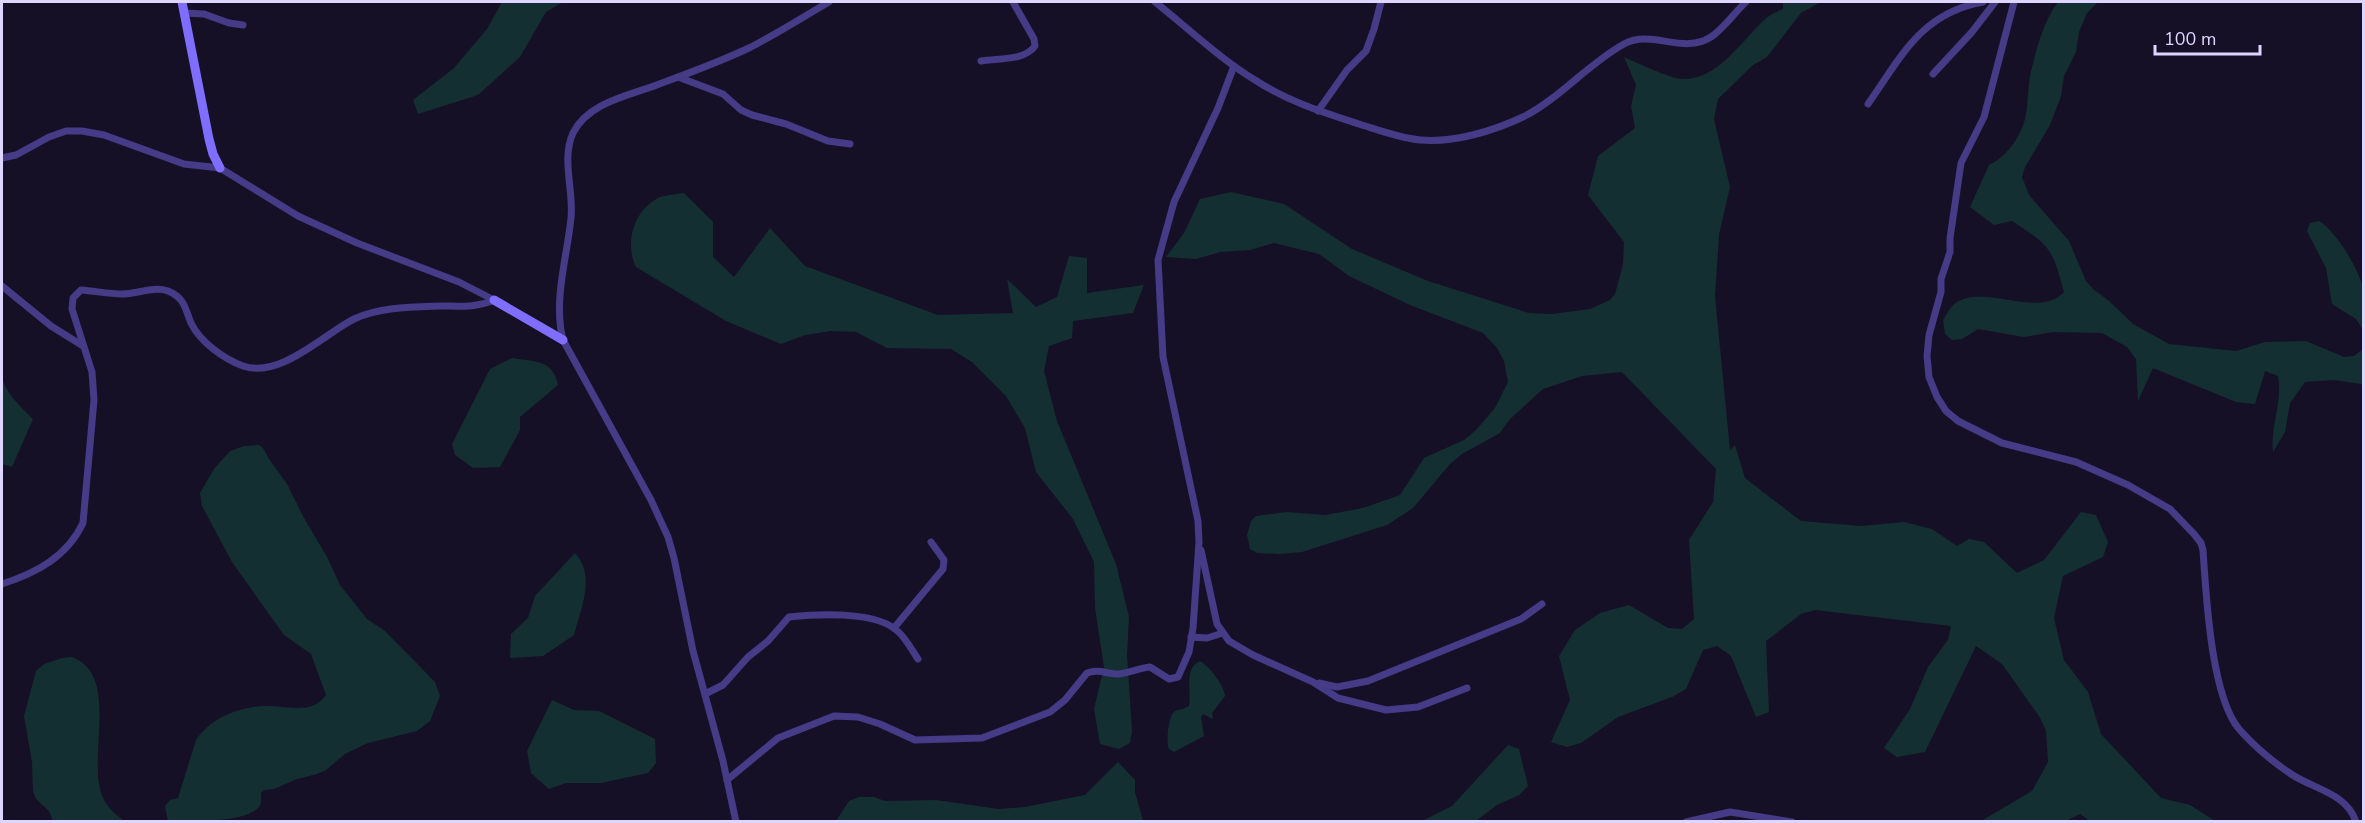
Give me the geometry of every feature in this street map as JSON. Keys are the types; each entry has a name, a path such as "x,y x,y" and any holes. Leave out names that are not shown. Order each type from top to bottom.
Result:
{"street":[{"path":"182,2 209,140 220,168"},
{"path":"736,822 693,651 674,558 661,519 563,340 560,327 560,304 572,216 568,168 569,149 573,133 592,112 618,98 678,77 751,47 829,2"},
{"path":"981,60 1020,56 1029,53 1035,46 1034,39 1013,2"},
{"path":"1155,2 1234,66 1286,98 1318,111 1420,140 1455,139 1493,128 1531,112 1548,103 1618,47 1633,39 1646,38 1693,44 1711,36 1746,2"},
{"path":"1318,111 1347,70 1366,51 1381,2"},
{"path":"1868,104 1924,28 1942,15 1983,2"},
{"path":"1933,74 1972,32 1995,2"},
{"path":"2014,2 1984,117 1961,163 1950,252 1941,279 1941,292 1929,336 1927,356 1929,377 1937,397 1946,411 1958,421 2002,443 2076,462 2104,474 2170,509 2181,520 2201,543 2203,550 2209,631 2230,714 2238,727 2256,746 2292,775 2338,798 2354,816 2356,822"},
{"path":"184,13 204,14 229,23 243,25"},
{"path":"727,780 778,738 834,716 858,717 915,740 982,738 1050,712 1065,700 1087,673 1092,671 1117,674 1150,667 1169,679 1178,677 1189,652 1199,542 1198,522 1163,357 1158,260 1174,202 1218,108 1234,66"},
{"path":"678,77 723,94 741,110 752,115 786,124 828,141 850,144"},
{"path":"2,158 16,155 49,137 66,131 82,131 114,138 184,164 220,168 298,216 357,243 459,282 563,340"},
{"path":"2,286 51,326 83,346"},
{"path":"2,584 42,568 64,552 77,537 83,523 94,400 92,372 72,309 73,298 81,290 122,294 153,290 168,291 188,309 192,323 203,339 222,355 245,367 267,367 289,360 354,320 376,311 476,306 494,300"},
{"path":"894,628 943,570 944,560 932,542"},
{"path":"1199,542 1210,584 1214,612 1222,633 1229,641 1253,655 1314,682 1338,698 1386,710 1418,707 1467,688"},
{"path":"1314,682 1336,687 1368,681 1521,620 1542,604"},
{"path":"705,694 723,685 789,617 828,614 860,617 881,622 894,628 918,659"},
{"path":"1191,637 1207,638 1222,633"},
{"path":"1686,822 1730,812 1792,822"}],"green space":[{"path":"502,2 563,2 546,12 520,57 478,95 418,114 413,100 454,68 487,29"},
{"path":"1783,2 1821,2 1801,13 1767,57 1753,65 1718,99 1714,119 1730,187 1719,235 1715,296 1730,450 1735,445 1745,478 1801,521 1861,526 1904,522 1932,529 1957,546 1969,539 1984,542 2017,573 2044,560 2081,512 2096,515 2108,542 2103,557 2063,576 2054,618 2064,660 2088,692 2101,734 2161,798 2190,805 2215,821 2090,821 2080,814 2066,821 1981,821 2032,791 2048,762 2046,730 2039,716 2002,664 1976,646 1925,752 1897,757 1884,748 1910,709 1928,667 1948,640 1951,626 1815,610 1801,614 1766,641 1769,712 1756,717 1731,656 1717,646 1703,650 1686,689 1672,697 1618,717 1581,743 1567,747 1551,742 1570,700 1559,656 1575,630 1600,613 1629,605 1668,628 1682,629 1694,619 1689,540 1713,502 1716,469 1622,372 1582,376 1543,389 1510,419 1500,433 1462,454 1450,464 1413,508 1387,525 1302,552 1257,553 1250,549 1247,535 1251,521 1256,516 1286,512 1325,515 1363,508 1400,495 1424,458 1464,440 1476,430 1495,408 1508,382 1504,361 1497,348 1483,333 1410,305 1349,276 1319,254 1274,243 1250,250 1220,252 1196,259 1166,257 1184,233 1200,199 1231,192 1284,204 1352,249 1428,281 1529,313 1552,314 1590,309 1610,300 1615,294 1623,265 1624,242 1588,195 1598,156 1635,128 1631,106 1636,85 1624,57 1672,77 1686,79 1699,77 1712,71 1723,62 1765,19 1783,9"},
{"path":"2058,2 2098,2 2087,13 2079,32 2076,52 2064,76 2061,96 2050,125 2025,167 2022,177 2029,195 2069,241 2086,281 2093,289 2133,324 2169,344 2236,351 2265,342 2306,341 2344,357 2354,356 2363,349 2363,387 2361,384 2333,380 2305,382 2290,403 2285,432 2273,452 2279,386 2278,376 2265,371 2255,404 2236,402 2153,368 2138,401 2136,359 2127,347 2102,333 2053,332 2024,337 1978,329 1962,339 1952,340 1945,334 1944,318 1954,304 1966,298 1995,298 2040,303 2053,300 2064,292 2052,256 2042,243 2012,221 1994,225 1970,207 1989,165 2008,151 2021,129 2026,114 2030,76 2037,47 2048,19"},
{"path":"684,193 713,222 713,257 734,277 770,228 805,266 938,315 1013,313 1007,279 1036,307 1057,297 1069,256 1087,258 1087,293 1144,285 1133,313 1073,321 1072,338 1049,346 1044,371 1057,421 1116,564 1129,617 1127,655 1132,731 1130,743 1119,749 1100,744 1094,709 1104,667 1095,608 1094,562 1073,519 1036,472 1025,428 1006,396 972,362 951,349 887,348 856,332 831,331 805,335 781,344 726,321 636,267 631,248 631,237 638,218 651,202 660,197"},
{"path":"2319,221 2339,241 2360,279 2364,297 2363,330 2356,319 2332,304 2326,268 2307,231 2310,223"},
{"path":"512,358 542,363 552,370 558,385 520,417 520,430 500,467 473,468 455,455 452,444 490,369"},
{"path":"2,376 10,394 33,419 12,467 2,464"},
{"path":"259,445 287,484 340,585 367,619 385,631 435,682 440,696 430,721 417,731 368,743 345,754 326,770 274,789 264,790 261,793 259,807 252,812 230,819 168,821 165,806 170,800 178,798 196,740 210,725 218,719 246,708 306,707 320,701 326,695 311,654 284,635 232,562 202,506 200,493 214,469 230,451 244,446"},
{"path":"575,553 585,572 586,582 574,635 543,656 510,658 511,634 528,618 535,596"},
{"path":"72,657 87,667 96,682 99,701 99,786 107,805 124,821 53,821 49,811 36,799 33,791 32,762 24,716 36,671 44,664"},
{"path":"1200,661 1216,676 1225,696 1212,713 1213,719 1203,714 1201,717 1204,736 1174,752 1168,746 1168,729 1171,718 1175,711 1189,706 1190,675 1192,669"},
{"path":"552,700 574,710 599,711 655,739 656,763 648,773 601,783 566,783 549,789 531,773 527,751"},
{"path":"1508,745 1519,749 1528,786 1519,795 1497,805 1476,821 1422,821 1452,806"},
{"path":"1118,762 1135,780 1135,792 1143,821 836,821 849,801 859,797 874,797 885,801 936,800 999,809 1025,807 1085,795"}]}
